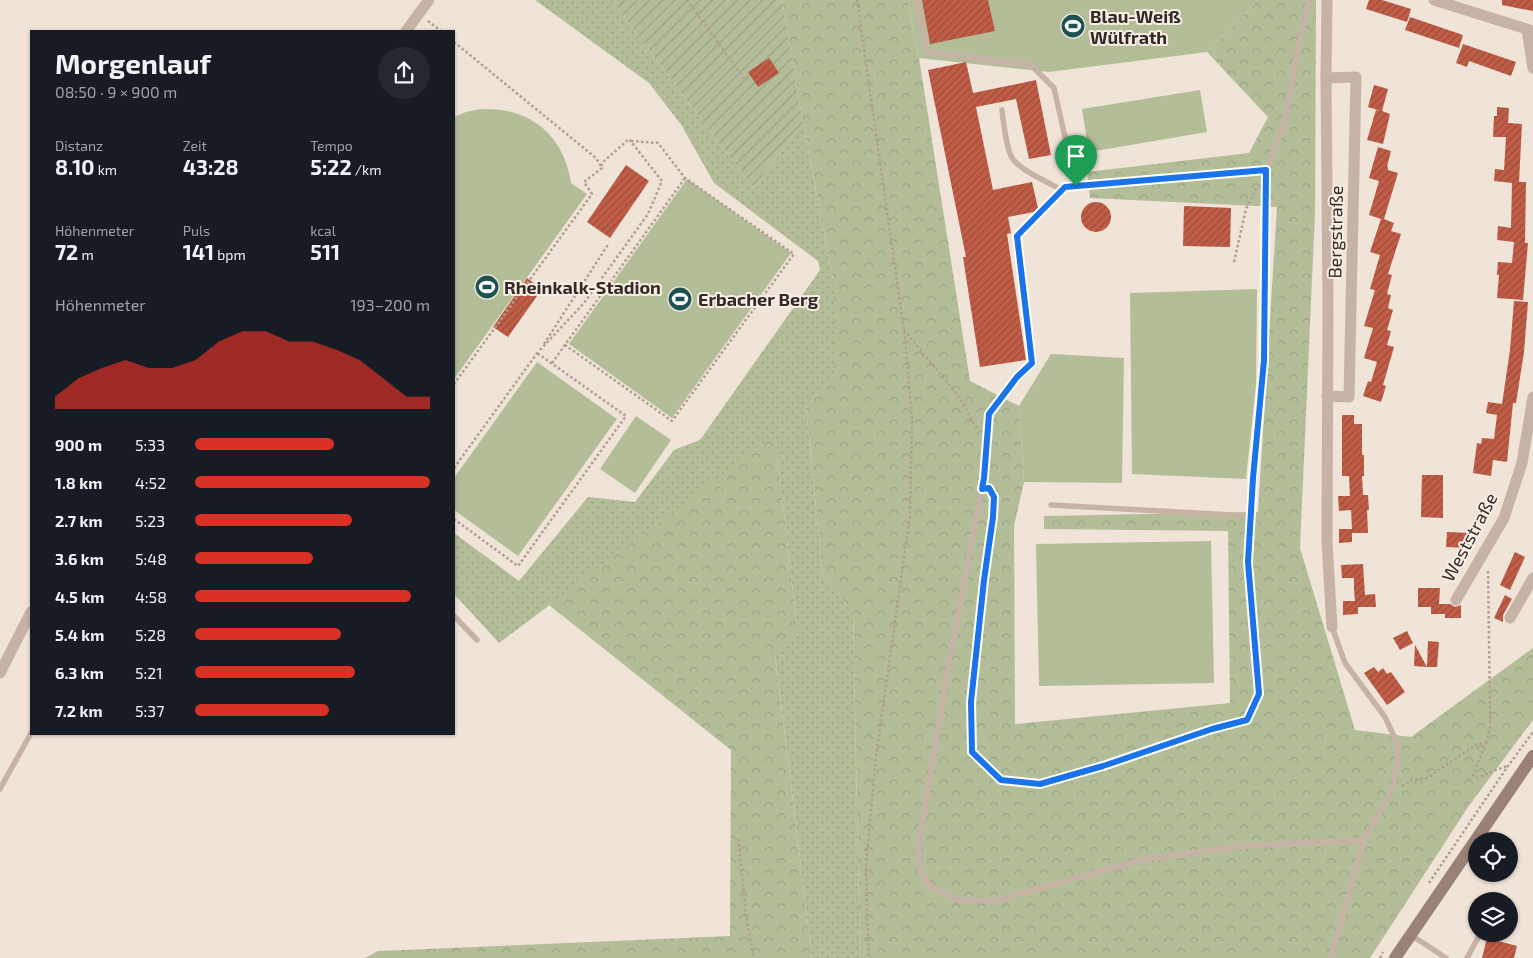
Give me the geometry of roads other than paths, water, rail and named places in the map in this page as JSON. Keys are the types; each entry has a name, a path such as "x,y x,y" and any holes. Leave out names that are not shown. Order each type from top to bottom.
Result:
{"street":[{"path":"407,30 429,0"},
{"name":"Bergstraße","path":"1327,0 1327,542 1332,627"},
{"path":"1434,0 1530,30 1533,68"},
{"name":"Bergstraße","path":"1326,78 1356,77 1349,397 1327,396"},
{"name":"Weststraße","path":"1456,600 1504,518 1522,463 1533,398"},
{"path":"1522,463 1533,468"},
{"path":"1510,618 1533,578"},
{"path":"0,673 30,614"},
{"path":"1390,954 1411,935 1533,756"}],"lane":[{"path":"917,0 927,52 1031,65 1054,88 1076,186"},
{"path":"982,489 989,488 994,497 971,702 972,752 1001,780 1040,784 1103,766 1212,729 1247,720 1259,694 1248,562 1264,360 1266,170 1286,122 1300,38 1309,0"},
{"path":"1002,110 1009,149 1015,162 1062,190"},
{"path":"1266,170 1065,187 1017,236 1032,363 1017,377 989,414 984,478 952,648 918,848 918,870 932,888 956,900 993,901 1145,859 1245,846 1364,840"},
{"path":"1051,504 1251,516"},
{"path":"455,617 477,640"},
{"path":"1331,958 1364,840 1391,792 1398,767 1397,743 1385,717 1345,663 1332,627"},
{"path":"0,788 30,735"},
{"path":"1411,935 1446,958"},
{"path":"1467,958 1476,942"}],"place":[{"name":"Blau-Weiß Wülfrath","path":"1073,26"},
{"name":"Rheinkalk-Stadion","path":"487,287"},
{"name":"Erbacher Berg","path":"680,299"}]}
